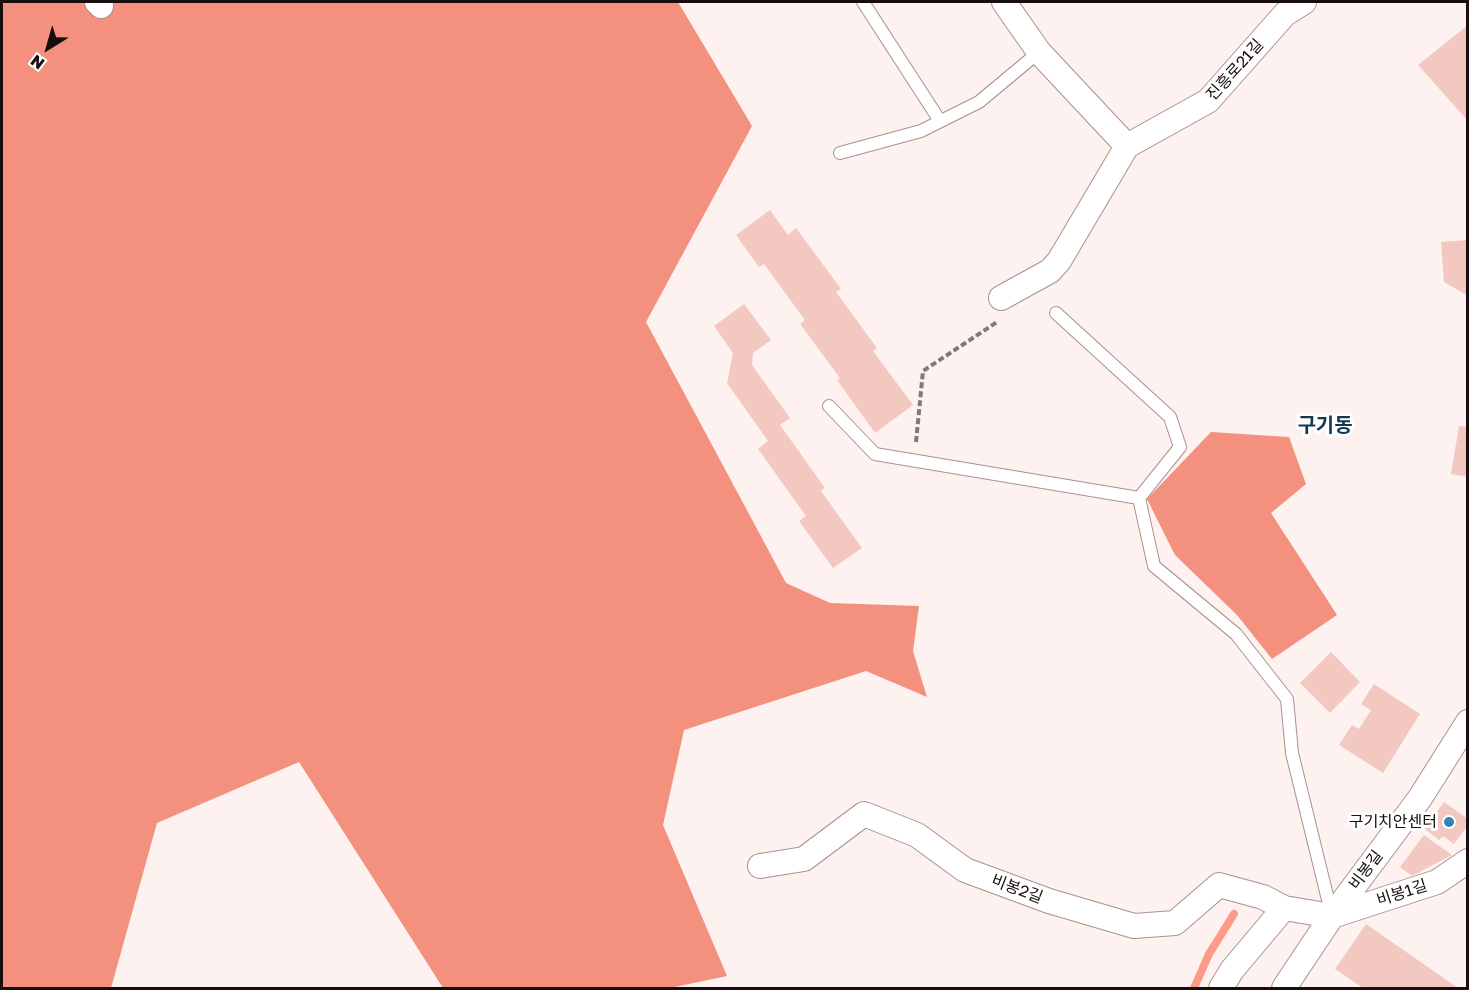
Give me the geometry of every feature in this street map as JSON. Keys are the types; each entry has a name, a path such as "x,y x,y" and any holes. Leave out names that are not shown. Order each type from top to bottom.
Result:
{"street":[{"path":"1001,309 1050,271 1059,261 1127,146 1039,52 1004,2"},
{"name":"진흥로21길","path":"1127,146 1208,101 1285,14 1304,2"},
{"name":"비봉길","path":"1284,988 1332,916 1420,798 1467,722"},
{"name":"비봉2길","path":"760,866 804,859 864,814 917,835 965,870 1049,901 1134,927 1175,923 1219,885 1263,897 1284,908 1332,916"},
{"name":"비봉1길","path":"1332,916 1437,882 1467,861"},
{"path":"1221,988 1232,970 1284,908"}],"lane":[{"path":"863,2 940,121"},
{"path":"840,153 921,131 979,102 1039,52"},
{"path":"1056,313 1170,417 1180,447 1139,498"},
{"path":"829,406 875,454 1139,498"},
{"path":"1139,498 1154,566 1236,634 1287,699 1292,753 1332,916"}],"path":[{"path":"914,461 923,371 1001,309"}],"shaded area":[{"path":"2,2 678,2 752,126 646,322 786,583 830,603 919,606 913,651 927,697 866,671 684,730 663,825 727,976 670,988 443,988 299,762 157,823 111,988 2,988"},
{"path":"1211,432 1289,437 1306,484 1271,513 1337,615 1272,659 1237,615 1175,555 1147,499"}],"building":[{"path":"1468,25 1468,121 1418,65"},
{"path":"770,210 788,235 796,228 841,289 836,292 877,348 873,351 913,405 875,433 837,380 840,378 800,324 805,320 764,264 759,267 736,235"},
{"path":"1468,240 1468,296 1444,282 1441,242"},
{"path":"744,304 771,340 753,353 752,365 790,418 780,425 825,488 821,491 862,548 833,568 799,521 806,516 758,449 768,441 727,383 733,353 714,326"},
{"path":"1459,426 1468,427 1468,477 1451,474"},
{"path":"1331,652 1360,682 1330,713 1300,683"},
{"path":"1374,684 1420,714 1383,773 1339,745 1352,725 1359,729 1371,710 1361,704"},
{"name":"구기치안센터","path":"1444,802 1468,819 1468,825 1454,844 1443,836 1439,840 1425,829"},
{"path":"1424,835 1452,855 1412,876 1400,867"},
{"path":"1366,924 1458,988 1363,988 1335,969"}],"waterway":[{"path":"1194,988 1209,954 1234,914"}],"place":[{"name":"구기치안센터","path":"1449,822"}],"district":[{"name":"구기동","path":"1325,426"}]}
